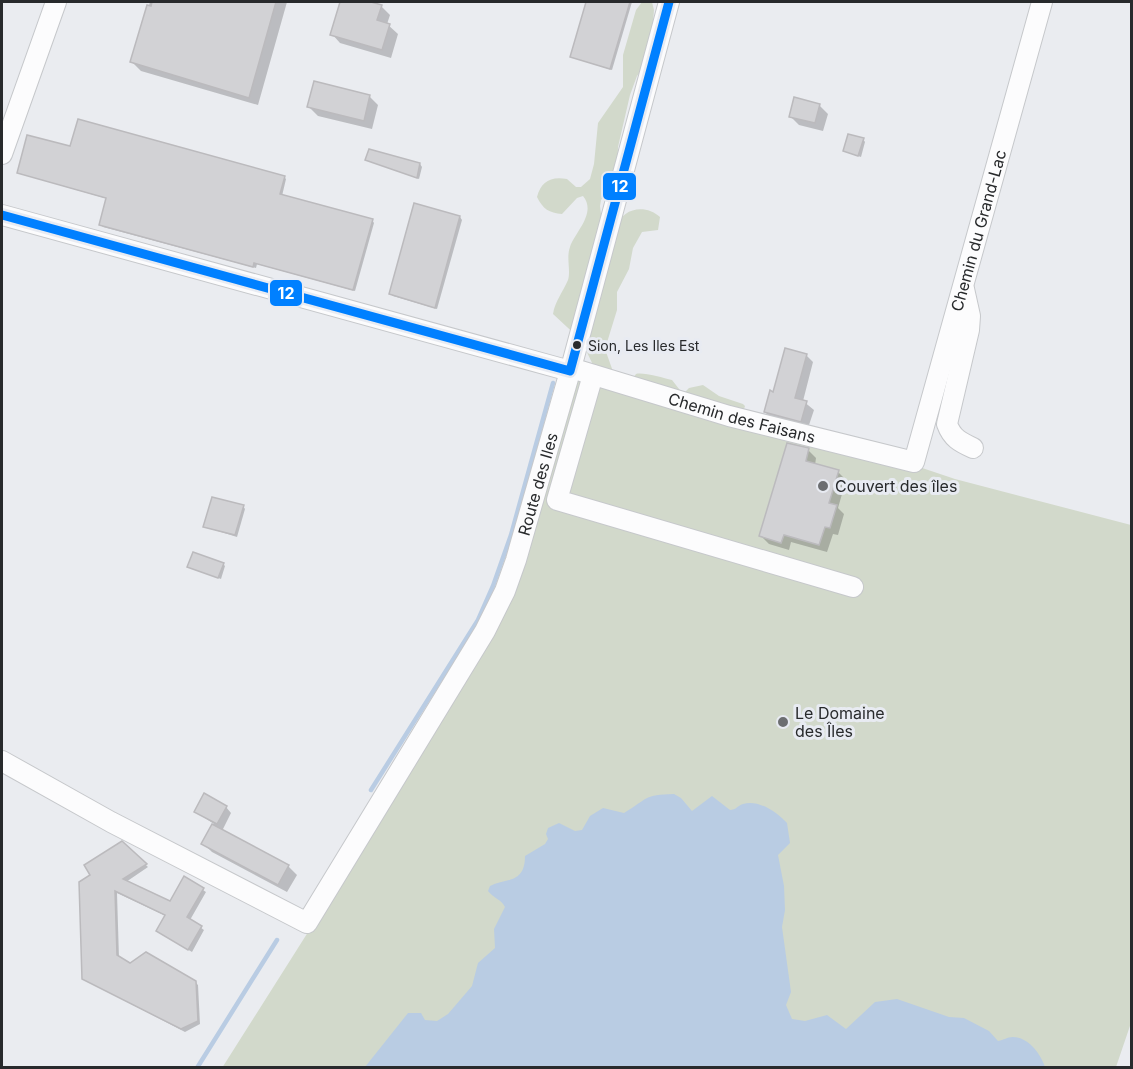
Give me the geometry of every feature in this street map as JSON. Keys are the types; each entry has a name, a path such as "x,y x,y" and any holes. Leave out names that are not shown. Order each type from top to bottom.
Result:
{"street":[{"path":"2,154 56,2"},
{"name":"Route des Iles","path":"2,761 111,822 307,923 495,613 516,560 571,370 669,2"},
{"name":"Chemin du Grand-Lac","path":"914,462 1041,2"},
{"name":"Chemin des Faisans","path":"2,214 593,375 740,419 914,462"},
{"path":"964,286 970,316 969,330 947,424 951,434 973,448"},
{"path":"593,375 557,500 853,587"}],"shaded area":[{"name":"Le Domaine des Îles","path":"642,2 652,2 654,10 650,60 637,76 630,95 618,147 614,186 601,200 600,206 603,231 614,243 619,221 629,212 642,209 660,217 658,230 642,232 633,248 629,269 617,292 617,310 605,349 616,380 627,386 636,374 653,376 672,380 683,394 689,388 703,385 719,396 745,406 740,422 758,413 955,479 1131,525 1132,1020 1116,1067 222,1068 310,929 487,635 571,383 595,369 581,340 553,314 568,280 569,251 584,222 588,209 587,202 583,196 577,198 562,214 547,210 537,197 541,187 551,179 567,179 576,187 581,187 590,179 594,164 598,123 623,87 623,55 636,10"}],"water":[{"path":"674,794 681,798 692,811 712,796 730,810 749,803 761,805 773,811 787,823 790,843 778,855 784,886 785,910 782,927 791,992 786,1005 792,1019 805,1021 827,1015 846,1029 875,1002 897,999 949,1017 964,1018 989,1031 998,1041 1009,1037 1024,1040 1037,1052 1045,1067 365,1067 408,1013 421,1013 425,1020 437,1021 448,1014 472,986 478,963 495,948 494,929 505,907 488,891 490,886 518,876 522,871 525,856 545,844 548,839 546,834 548,828 559,823 575,831 582,830 590,816 603,808 624,813 651,796"}],"building":[{"path":"152,2 276,2 249,98 130,62 147,5 151,6"},
{"path":"340,2 371,2 382,5 377,20 390,24 382,50 330,35"},
{"path":"586,2 630,2 610,69 570,57"},
{"path":"314,81 370,95 364,121 307,107"},
{"path":"794,97 820,104 815,123 789,117"},
{"path":"78,119 285,176 280,194 373,219 353,290 254,263 253,267 99,225 106,198 17,173 27,135 70,146"},
{"path":"848,134 864,138 858,156 843,151"},
{"path":"369,149 420,163 417,178 365,160"},
{"path":"414,203 460,216 435,308 389,294"},
{"path":"785,348 807,354 795,398 807,401 801,422 764,412 770,390 773,392"},
{"path":"787,443 809,448 806,461 839,470 829,503 837,505 830,528 825,527 819,545 784,535 781,543 759,536"},
{"path":"212,497 244,505 235,535 203,527"},
{"path":"193,552 224,563 218,578 187,567"},
{"path":"204,793 227,806 217,824 194,812"},
{"path":"212,824 289,865 278,885 201,844"},
{"path":"122,841 147,864 123,879 170,901 184,876 204,888 187,917 202,926 188,950 156,931 165,915 115,891 117,955 130,963 146,952 196,981 198,1021 181,1029 82,979 79,882 90,875 84,865"}],"waterway":[{"path":"371,790 478,620 511,535 553,383"},
{"path":"197,1068 277,940"}],"transit line":[{"name":"12","path":"570,371 669,2"},
{"name":"12","path":"2,215 570,371"}],"place":[{"name":"Sion, Les Iles Est","path":"577,345"},
{"name":"Couvert des îles","path":"823,486"},
{"name":"Le Domaine des Îles","path":"783,722"}]}
